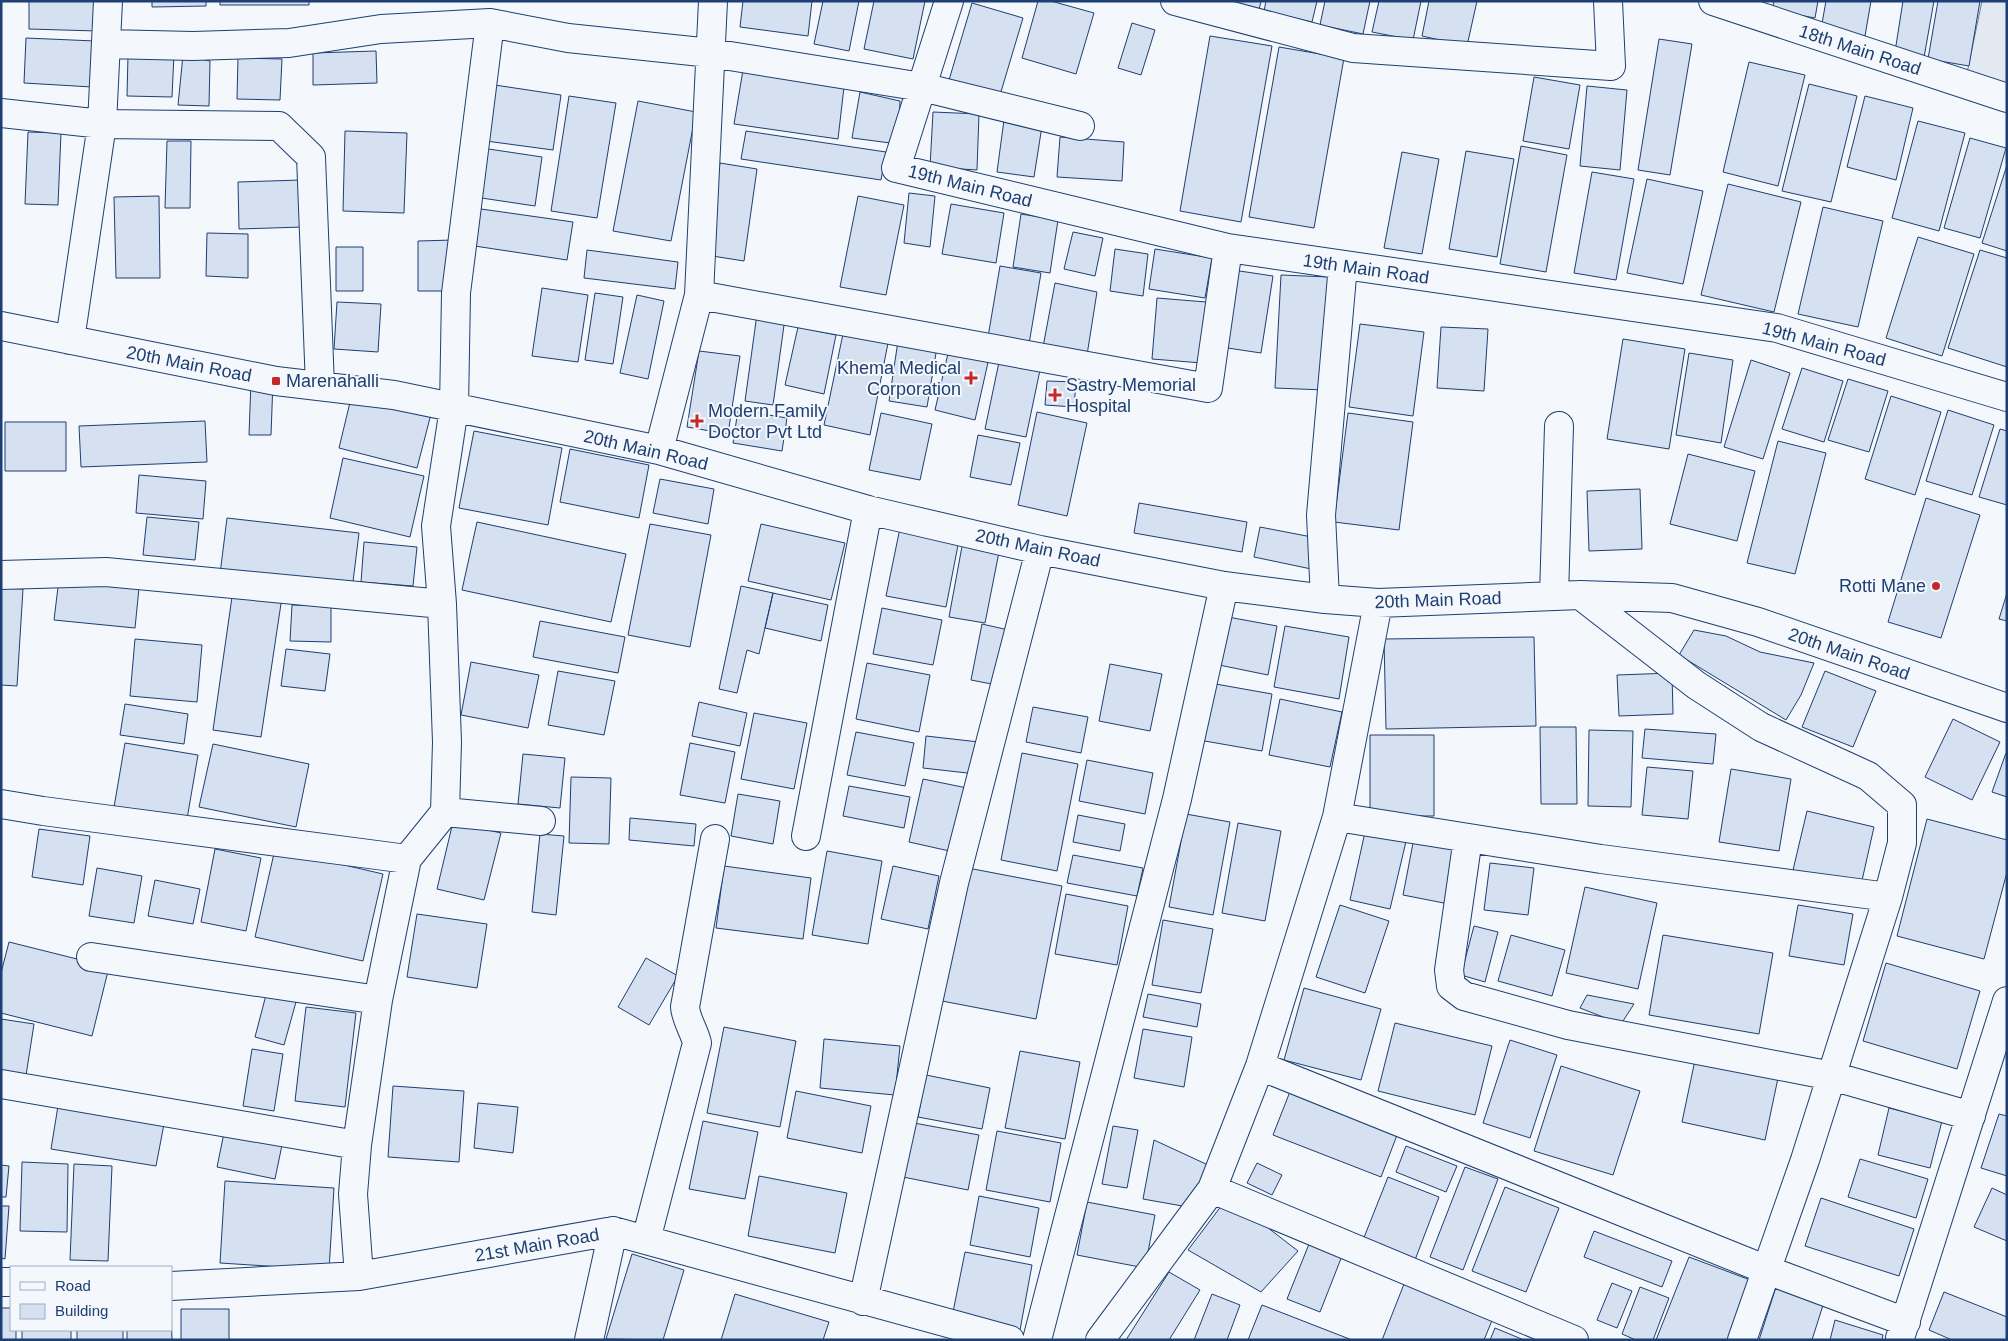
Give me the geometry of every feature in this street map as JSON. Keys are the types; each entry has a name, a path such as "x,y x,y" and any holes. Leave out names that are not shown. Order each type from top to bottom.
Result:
{"street":[{"path":"70,340 102,124 108,1"},
{"path":"658,450 699,295 713,1"},
{"name":"19th Main Road","path":"948,1 896,168 1228,248 1777,328 2007,397"},
{"path":"1175,1 1352,48 1611,66 1608,1"},
{"name":"18th Main Road","path":"1712,1 2007,98"},
{"path":"106,44 194,46 289,43 381,29 490,23 568,38 711,53 922,86 1080,126"},
{"path":"359,1276 353,1194 357,1146 378,1000 406,859 445,812 447,742 442,604 436,526 454,408 456,293 490,23"},
{"path":"1,113 102,124 279,126 311,157 320,386"},
{"path":"699,295 1208,388 1228,248"},
{"path":"1325,599 1321,514 1343,265"},
{"name":"20th Main Road","path":"1,326 276,381 394,395 658,450 868,510 1040,550 1224,586 1325,599 1378,603 1567,596 1672,598 1758,622 2007,708"},
{"path":"1559,426 1567,596 1696,685 1761,727 1868,776 1902,805 1902,843 1888,897 1806,1160 1742,1340"},
{"path":"806,836 868,510"},
{"path":"863,1301 954,883 1040,550"},
{"path":"1,575 106,572 442,604"},
{"path":"1037,1340 1177,799 1224,586"},
{"path":"1100,1340 1212,1189 1260,1066 1337,817 1378,603"},
{"path":"1,804 406,859"},
{"path":"445,812 540,821"},
{"path":"1337,817 1601,859 1888,897"},
{"path":"1468,838 1449,970 1451,986 1464,996 1568,1025 1832,1076 1971,1116"},
{"path":"646,1240 697,1043 694,1030 686,1019 685,1007 715,839"},
{"path":"91,957 378,1000"},
{"path":"1260,1066 1766,1270 1903,1331 2007,1001"},
{"path":"1,1084 357,1146"},
{"path":"1212,1189 1574,1340"},
{"path":"589,1340 613,1231"},
{"name":"21st Main Road","path":"172,1286 359,1276 613,1231 1010,1340"}],"shaded area":[{"path":"1982,1 2007,1 2007,85 1967,73"}],"building":[{"path":"29,1 98,1 97,31 29,29"},
{"path":"152,1 206,1 206,6 152,7"},
{"path":"220,1 309,1 309,5 220,5"},
{"path":"743,1 812,1 808,36 740,27"},
{"path":"823,1 859,1 849,51 814,44"},
{"path":"874,1 925,1 913,59 864,49"},
{"path":"1038,1 1051,1 1094,13 1076,74 1022,58"},
{"path":"1220,1 1261,1 1259,10"},
{"path":"1266,1 1317,1 1312,22 1264,11"},
{"path":"1325,1 1370,1 1363,34 1320,25"},
{"path":"1379,1 1421,1 1413,40 1372,32"},
{"path":"1429,1 1477,1 1467,46 1422,36"},
{"path":"1774,1 1818,1 1815,18 1772,10"},
{"path":"1826,1 1871,1 1865,36 1821,29"},
{"path":"1903,1 1934,1 1923,63 1894,58"},
{"path":"1938,1 1980,1 1969,66 1928,59"},
{"path":"972,3 1023,18 1000,95 949,80"},
{"path":"1132,23 1155,30 1141,75 1118,68"},
{"path":"1210,36 1272,46 1241,222 1180,211"},
{"path":"26,38 95,41 92,87 24,83"},
{"path":"1659,39 1692,44 1670,175 1638,170"},
{"path":"1279,47 1344,58 1314,228 1249,217"},
{"path":"376,51 377,83 313,85 313,53"},
{"path":"174,54 172,97 127,96 128,55"},
{"path":"183,55 210,61 209,106 178,105"},
{"path":"238,58 282,59 280,100 237,99"},
{"path":"1749,62 1805,75 1778,186 1723,172"},
{"path":"743,70 844,87 838,139 734,124"},
{"path":"1534,77 1580,85 1569,149 1523,141"},
{"path":"1809,84 1857,96 1831,202 1782,191"},
{"path":"495,85 561,95 553,150 486,141"},
{"path":"1587,86 1627,90 1620,170 1580,166"},
{"path":"860,92 900,101 898,144 852,138"},
{"path":"569,96 616,103 597,218 551,211"},
{"path":"1865,96 1913,108 1896,180 1847,167"},
{"path":"638,101 696,112 671,241 613,231"},
{"path":"933,112 979,114 977,170 930,167"},
{"path":"1004,120 1042,126 1034,177 997,172"},
{"path":"1918,121 1965,133 1939,231 1892,218"},
{"path":"345,131 407,133 404,213 343,211"},
{"path":"746,131 886,152 881,180 741,159"},
{"path":"28,132 61,133 58,205 25,204"},
{"path":"1060,137 1124,142 1122,181 1057,177"},
{"path":"1970,138 2006,148 1980,238 1944,228"},
{"path":"167,141 191,141 190,208 165,208"},
{"path":"1521,146 1567,155 1546,272 1500,264"},
{"path":"482,148 542,157 535,206 475,197"},
{"path":"1466,151 1514,159 1497,257 1449,249"},
{"path":"1402,152 1439,159 1422,254 1384,248"},
{"path":"720,163 757,169 744,261 706,255"},
{"path":"2007,165 2007,251 1982,243"},
{"path":"1592,172 1634,179 1616,280 1574,273"},
{"path":"1647,179 1703,191 1683,284 1627,273"},
{"path":"301,180 303,227 239,229 238,182"},
{"path":"1728,184 1801,202 1774,312 1701,295"},
{"path":"909,193 935,196 930,247 904,243"},
{"path":"159,196 160,278 116,278 114,197"},
{"path":"858,196 904,205 886,295 840,287"},
{"path":"951,204 1004,213 996,263 942,254"},
{"path":"1823,207 1883,221 1858,327 1798,314"},
{"path":"474,208 573,222 567,260 468,245"},
{"path":"1021,214 1058,220 1050,273 1013,267"},
{"path":"1073,232 1103,238 1095,276 1064,269"},
{"path":"207,233 248,234 248,278 206,276"},
{"path":"1918,237 1974,254 1942,356 1886,338"},
{"path":"454,240 454,291 418,291 418,241"},
{"path":"336,247 363,247 363,291 336,291"},
{"path":"1115,249 1148,254 1143,296 1110,291"},
{"path":"1155,249 1212,258 1205,298 1149,289"},
{"path":"587,250 678,262 675,289 584,278"},
{"path":"1980,250 2007,258 2007,367 1948,348"},
{"path":"1000,266 1041,273 1029,344 988,337"},
{"path":"1233,270 1273,276 1261,353 1221,347"},
{"path":"1281,275 1329,277 1324,390 1275,388"},
{"path":"1055,283 1097,292 1087,355 1043,347"},
{"path":"542,288 588,295 578,362 532,356"},
{"path":"595,293 623,297 613,364 585,360"},
{"path":"637,295 664,301 648,379 620,373"},
{"path":"1157,298 1206,302 1202,363 1152,359"},
{"path":"337,302 381,304 378,352 334,349"},
{"path":"757,314 785,318 773,405 745,401"},
{"path":"1360,324 1424,332 1413,416 1349,407"},
{"path":"798,327 836,335 824,394 785,385"},
{"path":"1441,327 1488,329 1484,391 1437,388"},
{"path":"844,329 889,338 870,435 824,425"},
{"path":"1623,339 1685,349 1669,449 1607,439"},
{"path":"898,341 937,347 927,407 889,401"},
{"path":"949,349 989,358 975,420 935,410"},
{"path":"699,351 740,356 728,434 687,427"},
{"path":"1689,353 1733,360 1721,443 1676,435"},
{"path":"1751,360 1790,373 1763,459 1724,447"},
{"path":"999,362 1040,370 1026,437 985,429"},
{"path":"1802,368 1843,381 1824,442 1782,429"},
{"path":"1848,379 1888,391 1869,452 1828,440"},
{"path":"251,381 273,381 271,435 249,435"},
{"path":"1047,381 1076,382 1074,407 1045,405"},
{"path":"352,394 431,414 417,468 339,448"},
{"path":"1891,396 1941,412 1915,495 1865,479"},
{"path":"738,410 787,418 782,451 733,443"},
{"path":"1948,410 1994,425 1972,495 1926,481"},
{"path":"1037,412 1087,423 1067,516 1018,505"},
{"path":"881,413 932,424 920,480 869,470"},
{"path":"1348,413 1413,422 1399,530 1334,522"},
{"path":"205,421 207,462 81,467 79,426"},
{"path":"5,422 66,422 66,471 5,471"},
{"path":"2000,429 2007,431 2007,505 1979,497"},
{"path":"474,431 562,448 548,525 459,508"},
{"path":"978,435 1020,443 1011,485 970,477"},
{"path":"1778,441 1826,453 1795,574 1747,563"},
{"path":"570,449 649,465 639,518 560,502"},
{"path":"1688,454 1755,471 1737,541 1670,524"},
{"path":"343,458 424,476 410,537 330,518"},
{"path":"139,475 206,481 203,519 136,513"},
{"path":"660,479 714,489 708,524 653,513"},
{"path":"1640,489 1642,549 1589,551 1587,491"},
{"path":"1926,498 1980,515 1941,638 1888,622"},
{"path":"1139,503 1247,522 1242,552 1134,533"},
{"path":"147,517 199,522 195,560 143,555"},
{"path":"227,518 359,533 352,590 220,574"},
{"path":"477,522 626,554 611,622 462,590"},
{"path":"650,524 711,535 690,647 628,635"},
{"path":"761,524 845,543 831,600 748,581"},
{"path":"1260,527 1322,539 1316,570 1254,557"},
{"path":"900,528 959,540 946,607 886,596"},
{"path":"963,541 1000,547 985,623 949,617"},
{"path":"364,542 417,547 413,586 361,582"},
{"path":"59,579 139,588 135,628 54,620"},
{"path":"741,586 773,593 759,654 747,650 737,693 719,689"},
{"path":"1,588 23,589 17,686 1,685"},
{"path":"233,590 282,597 261,737 213,730"},
{"path":"773,593 828,605 821,641 765,628"},
{"path":"2007,593 2007,621 1999,619"},
{"path":"292,605 331,606 331,642 290,641"},
{"path":"882,608 942,620 933,665 873,654"},
{"path":"1228,617 1277,626 1268,675 1219,665"},
{"path":"540,621 625,637 618,673 533,657"},
{"path":"982,624 1013,631 1002,686 971,680"},
{"path":"1285,626 1349,637 1339,699 1274,687"},
{"path":"1694,630 1726,636 1760,652 1814,663 1801,695 1786,720 1679,655"},
{"path":"1534,637 1536,726 1386,729 1384,639"},
{"path":"135,639 202,645 197,702 130,696"},
{"path":"286,649 330,654 325,691 281,686"},
{"path":"471,662 539,675 528,728 461,715"},
{"path":"867,663 930,675 919,732 856,719"},
{"path":"1110,664 1162,674 1150,731 1099,721"},
{"path":"558,671 615,681 604,735 548,725"},
{"path":"1825,671 1876,691 1853,747 1802,727"},
{"path":"1672,673 1673,714 1619,716 1617,675"},
{"path":"1210,683 1272,694 1262,751 1199,740"},
{"path":"1280,699 1342,712 1330,767 1269,755"},
{"path":"699,702 747,713 740,746 692,736"},
{"path":"125,704 188,714 184,744 120,735"},
{"path":"1033,707 1088,717 1081,753 1026,742"},
{"path":"754,713 807,723 794,789 741,779"},
{"path":"1953,719 2000,742 1972,800 1925,777"},
{"path":"1540,727 1576,727 1577,804 1541,804"},
{"path":"1645,729 1716,734 1713,764 1642,758"},
{"path":"1589,730 1633,731 1631,807 1588,806"},
{"path":"856,732 914,743 905,786 847,775"},
{"path":"1370,735 1434,735 1434,816 1370,816"},
{"path":"926,736 979,742 976,774 923,768"},
{"path":"125,743 198,755 187,819 114,807"},
{"path":"690,743 735,752 725,803 680,795"},
{"path":"213,744 309,764 296,827 199,807"},
{"path":"1022,753 1078,764 1057,871 1001,860"},
{"path":"2007,753 2007,797 1992,792"},
{"path":"523,754 565,758 560,808 518,804"},
{"path":"1087,760 1153,773 1145,814 1079,801"},
{"path":"1647,767 1693,771 1688,819 1642,815"},
{"path":"1731,769 1791,779 1779,851 1719,842"},
{"path":"571,777 611,778 609,844 569,843"},
{"path":"923,779 967,788 954,852 909,842"},
{"path":"849,786 910,797 904,828 843,816"},
{"path":"738,794 780,801 773,844 731,836"},
{"path":"1807,811 1874,827 1861,885 1793,870"},
{"path":"1186,814 1230,822 1213,915 1169,907"},
{"path":"1078,815 1125,824 1120,851 1073,842"},
{"path":"630,818 696,824 694,846 629,840"},
{"path":"1927,819 2007,840 2007,872 1984,959 1897,936"},
{"path":"453,822 501,833 484,900 437,889"},
{"path":"1238,823 1281,831 1265,921 1222,913"},
{"path":"1367,823 1408,833 1390,909 1350,900"},
{"path":"39,829 90,836 83,885 32,877"},
{"path":"540,834 564,836 556,915 532,912"},
{"path":"1414,838 1465,848 1454,905 1403,895"},
{"path":"215,849 261,858 246,931 201,922"},
{"path":"275,849 383,874 363,961 255,937"},
{"path":"827,851 882,861 868,944 812,935"},
{"path":"1073,855 1143,868 1137,896 1067,883"},
{"path":"1490,863 1534,868 1528,915 1484,910"},
{"path":"724,866 811,878 803,939 716,928"},
{"path":"893,866 939,876 928,929 881,919"},
{"path":"97,868 142,876 134,923 89,916"},
{"path":"968,868 1062,886 1036,1019 942,1001"},
{"path":"155,880 200,889 193,924 148,916"},
{"path":"1585,887 1657,903 1638,989 1566,973"},
{"path":"1066,894 1128,906 1117,965 1055,954"},
{"path":"1340,905 1389,921 1365,993 1316,977"},
{"path":"1798,905 1853,914 1844,965 1789,956"},
{"path":"417,914 487,924 477,988 407,977"},
{"path":"1163,920 1213,929 1201,993 1152,985"},
{"path":"1474,926 1498,932 1485,982 1461,975"},
{"path":"1511,935 1565,950 1552,996 1498,981"},
{"path":"1663,935 1773,953 1759,1034 1649,1015"},
{"path":"9,942 109,967 92,1036 1,1013 1,973"},
{"path":"646,958 678,976 649,1025 618,1007"},
{"path":"1886,963 1980,991 1957,1069 1863,1041"},
{"path":"1304,988 1381,1009 1361,1080 1284,1060"},
{"path":"1148,994 1201,1004 1197,1027 1143,1017"},
{"path":"266,995 296,1002 284,1045 255,1037"},
{"path":"1587,995 1634,1004 1621,1024 1580,1008"},
{"path":"306,1007 356,1013 345,1107 295,1101"},
{"path":"1,1019 34,1024 25,1082 1,1078"},
{"path":"1395,1023 1492,1046 1475,1115 1378,1091"},
{"path":"724,1027 796,1041 780,1127 707,1113"},
{"path":"1143,1029 1192,1037 1184,1087 1134,1078"},
{"path":"824,1039 900,1046 895,1095 820,1088"},
{"path":"1510,1040 1557,1055 1530,1138 1483,1123"},
{"path":"252,1049 283,1054 274,1111 243,1106"},
{"path":"1020,1051 1080,1062 1065,1139 1005,1128"},
{"path":"1695,1060 1778,1078 1765,1140 1682,1122"},
{"path":"1561,1066 1640,1091 1613,1175 1534,1151"},
{"path":"926,1075 990,1088 982,1129 918,1117"},
{"path":"393,1086 464,1091 459,1162 388,1157"},
{"path":"1291,1089 1399,1130 1381,1177 1273,1135"},
{"path":"796,1091 871,1106 862,1153 787,1138"},
{"path":"478,1103 518,1107 513,1153 474,1148"},
{"path":"58,1106 164,1124 156,1166 51,1149"},
{"path":"1889,1108 1942,1121 1930,1168 1878,1155"},
{"path":"1999,1114 2007,1116 2007,1176 1981,1168"},
{"path":"703,1121 758,1132 745,1199 689,1189"},
{"path":"914,1123 979,1135 968,1190 903,1177"},
{"path":"1113,1126 1138,1130 1127,1188 1102,1184"},
{"path":"997,1131 1061,1143 1050,1202 986,1190"},
{"path":"224,1133 282,1145 275,1179 217,1167"},
{"path":"1154,1140 1208,1165 1188,1207 1143,1199"},
{"path":"1406,1146 1457,1166 1446,1192 1396,1172"},
{"path":"1860,1159 1928,1179 1916,1218 1848,1197"},
{"path":"22,1162 68,1164 67,1232 20,1231"},
{"path":"1257,1163 1282,1175 1272,1195 1247,1183"},
{"path":"74,1164 112,1166 108,1261 70,1260"},
{"path":"1,1165 9,1166 6,1197 1,1197"},
{"path":"1465,1167 1498,1179 1463,1270 1430,1257"},
{"path":"759,1176 847,1193 835,1253 748,1236"},
{"path":"1388,1177 1439,1197 1415,1260 1363,1240"},
{"path":"225,1181 334,1188 329,1270 220,1263"},
{"path":"1505,1187 1559,1208 1526,1292 1472,1271"},
{"path":"1992,1188 2007,1195 2007,1241 1974,1227"},
{"path":"979,1196 1039,1208 1030,1257 970,1245"},
{"path":"1228,1197 1298,1251 1261,1292 1188,1250"},
{"path":"1821,1198 1914,1229 1899,1276 1805,1246"},
{"path":"1087,1202 1155,1215 1145,1268 1077,1255"},
{"path":"1,1206 9,1206 5,1259 1,1258"},
{"path":"1594,1231 1672,1261 1662,1287 1584,1257"},
{"path":"1309,1244 1342,1256 1320,1312 1287,1299"},
{"path":"965,1252 1032,1265 1020,1330 952,1317"},
{"path":"632,1254 684,1270 663,1340 606,1339"},
{"path":"1689,1257 1753,1281 1729,1340 1656,1340"},
{"path":"1169,1272 1200,1290 1169,1340 1126,1340"},
{"path":"1406,1279 1495,1313 1484,1340 1382,1340"},
{"path":"1612,1283 1632,1291 1617,1328 1597,1320"},
{"path":"1640,1287 1669,1298 1653,1340 1636,1340 1622,1334"},
{"path":"1776,1287 1824,1302 1812,1340 1759,1340"},
{"path":"1944,1292 2007,1317 2007,1340 1952,1340 1929,1330"},
{"path":"735,1294 829,1322 823,1340 721,1340"},
{"path":"1212,1294 1240,1305 1227,1340 1194,1340"},
{"path":"1262,1305 1352,1340 1248,1340"},
{"path":"1,1308 10,1308 10,1331 16,1331 16,1340 1,1340"},
{"path":"181,1309 229,1309 229,1340 181,1340"},
{"path":"1835,1320 1883,1335 1882,1340 1830,1340"},
{"path":"1495,1328 1524,1340 1490,1340"},
{"path":"22,1331 71,1331 71,1340 22,1340"},
{"path":"77,1331 123,1331 123,1340 77,1340"},
{"path":"127,1331 172,1331 172,1340 127,1340"}],"place":[{"name":"Khema Medical Corporation","path":"971,378"},
{"name":"Marenahalli","path":"276,381"},
{"name":"Sastry Memorial Hospital","path":"1055,395"},
{"name":"Modern Family Doctor Pvt Ltd","path":"697,421"},
{"name":"Rotti Mane","path":"1936,586"}]}
